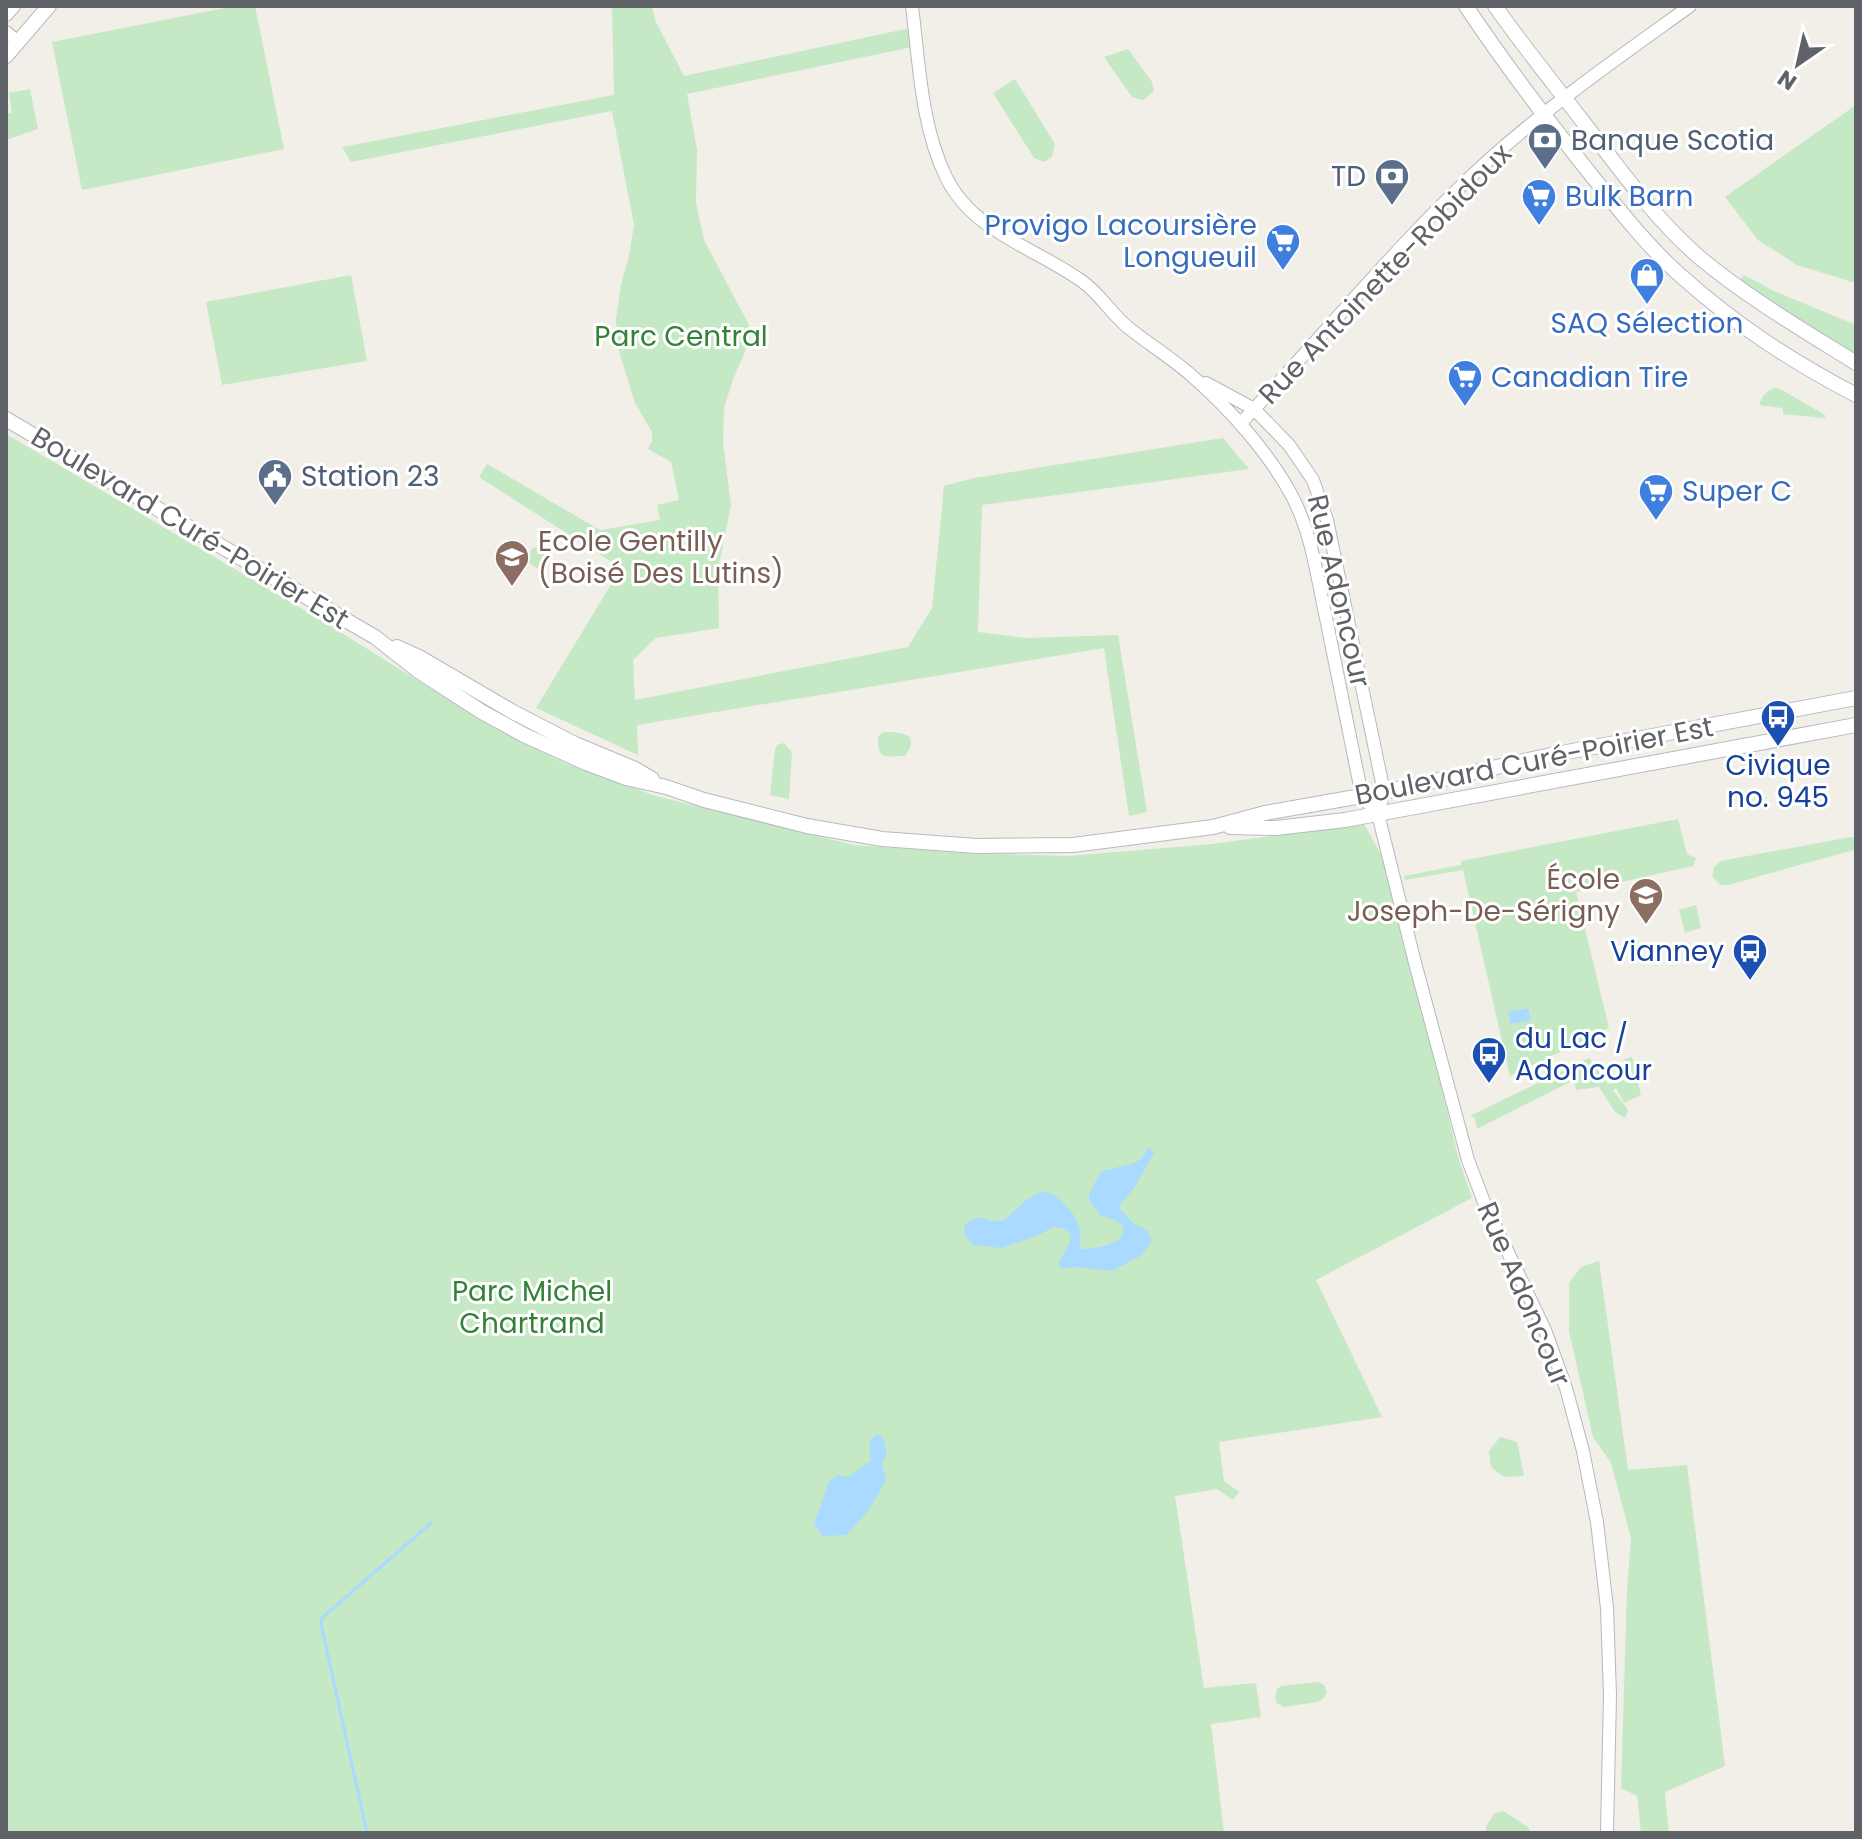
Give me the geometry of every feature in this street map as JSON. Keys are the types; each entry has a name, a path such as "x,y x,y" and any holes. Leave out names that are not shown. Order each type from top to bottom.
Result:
{"main road":[{"path":"6,14 13,6"},
{"path":"6,56 12,37 49,6"},
{"path":"1466,6 1542,115 1624,216 1678,274 1774,349 1856,395"},
{"path":"1495,6 1651,209 1699,257 1740,288 1856,363"},
{"name":"Boulevard Curé-Poirier Est","path":"6,419 375,637 417,670 486,706 524,735 626,778 807,826 882,839 976,846 1073,845 1213,827 1265,813 1384,792 1551,755 1856,698"},
{"name":"Boulevard Curé-Poirier Est","path":"1213,827 1304,826 1856,725"}],"street":[{"name":"Rue Adoncour","path":"912,6 924,105 937,154 959,198 992,228 1051,260 1086,284 1130,329 1192,376 1240,424 1267,458 1293,497 1309,538 1362,796 1378,814 1468,1160 1484,1202 1548,1338 1566,1388 1583,1451 1597,1522 1607,1618 1610,1695 1607,1833"},
{"name":"Rue Antoinette-Robidoux","path":"1240,424 1362,290 1491,159 1564,97 1690,6"},
{"name":"Rue Adoncour","path":"1192,376 1254,409 1289,445 1313,480 1327,520 1384,792 1378,814"}],"green space":[{"path":"235,6 255,6 284,149 82,190 52,42"},
{"name":"Parc Central","path":"612,6 652,6 655,20 684,76 915,27 917,46 687,94 697,150 696,202 704,240 750,327 745,352 724,408 723,442 731,505 718,569 719,628 656,638 633,660 635,700 908,647 932,608 944,486 974,478 1223,438 1249,469 982,505 978,632 1025,638 1118,635 1147,812 1129,816 1104,648 637,725 638,755 536,708 621,568 479,477 487,464 600,530 660,520 657,505 679,500 671,462 648,449 652,432 635,403 618,348 616,320 634,225 612,111 351,162 342,147 614,95"},
{"path":"1128,49 1152,82 1154,91 1143,100 1132,97 1104,57"},
{"path":"1015,79 1055,144 1052,157 1044,162 1034,158 993,93"},
{"path":"30,89 38,129 6,140 6,112 12,114 9,93"},
{"path":"1856,105 1856,283 1797,265 1758,240 1725,197"},
{"path":"351,275 367,361 222,385 206,302"},
{"path":"1744,275 1856,325 1856,357 1738,282"},
{"path":"1774,388 1825,415 1825,418 1783,414 1783,408 1759,405 1764,394"},
{"name":"Parc Michel Chartrand","path":"6,434 321,620 489,725 564,763 656,796 854,845 963,853 1070,856 1212,844 1364,824 1388,867 1459,1160 1472,1198 1316,1280 1382,1417 1219,1442 1224,1481 1239,1492 1233,1500 1217,1489 1175,1496 1204,1688 1256,1683 1261,1717 1211,1724 1224,1833 6,1833"},
{"path":"534,547 548,556 540,570 521,558 524,552 528,554"},
{"path":"883,732 910,738 910,748 905,756 881,754 878,737"},
{"path":"784,743 792,752 789,799 770,795 775,750 777,745"},
{"path":"1678,819 1687,854 1696,858 1693,866 1576,892 1609,1028 1510,1076 1463,870 1405,880 1404,876 1461,865 1461,861"},
{"path":"1856,838 1854,850 1728,885 1720,885 1712,876 1714,867 1721,861"},
{"path":"1696,905 1701,928 1685,933 1679,910"},
{"path":"1632,1057 1641,1095 1624,1103 1616,1088 1613,1090 1628,1110 1625,1118 1615,1112 1599,1087 1576,1090 1574,1080 1477,1129 1475,1118 1470,1116 1589,1058 1608,1084 1624,1080 1625,1083 1633,1075 1629,1063 1624,1064 1623,1060"},
{"path":"1599,1261 1628,1470 1687,1465 1725,1766 1665,1792 1669,1833 1641,1833 1637,1796 1621,1788 1631,1538 1611,1463 1593,1437 1569,1331 1569,1283 1581,1267"},
{"path":"1500,1437 1517,1442 1524,1476 1504,1477 1491,1467 1489,1451"},
{"path":"1318,1682 1324,1685 1327,1692 1323,1699 1284,1707 1277,1703 1277,1689 1281,1686"},
{"path":"1503,1811 1528,1827 1531,1833 1485,1833 1495,1813"}],"water":[{"path":"1528,1008 1531,1020 1511,1024 1508,1012"},
{"path":"1148,1147 1154,1153 1120,1209 1133,1223 1148,1231 1150,1244 1140,1256 1112,1271 1075,1267 1064,1269 1058,1266 1071,1235 1065,1229 1053,1227 1002,1248 973,1245 965,1235 964,1225 979,1217 1003,1220 1041,1192 1061,1201 1076,1219 1080,1249 1110,1244 1120,1238 1124,1227 1100,1215 1089,1200 1089,1195 1100,1172 1138,1161"},
{"path":"876,1434 883,1437 887,1453 882,1464 886,1479 882,1487 869,1509 846,1535 822,1536 814,1524 829,1482 838,1475 848,1477 871,1461 870,1443"}],"waterway":[{"path":"367,1833 322,1618 431,1523"}],"place":[{"name":"Banque Scotia","path":"1545,171"},
{"name":"TD","path":"1392,207"},
{"name":"Bulk Barn","path":"1539,227"},
{"name":"Provigo Lacoursière Longueuil","path":"1283,272"},
{"name":"SAQ Sélection","path":"1647,306"},
{"name":"Canadian Tire","path":"1465,408"},
{"name":"Station 23","path":"275,507"},
{"name":"Super C","path":"1656,522"},
{"name":"Ecole Gentilly (Boisé Des Lutins)","path":"512,588"},
{"name":"Civique no. 945","path":"1778,748"},
{"name":"École Joseph-De-Sérigny","path":"1646,926"},
{"name":"Vianney","path":"1750,982"},
{"name":"du Lac / Adoncour","path":"1489,1085"}]}
